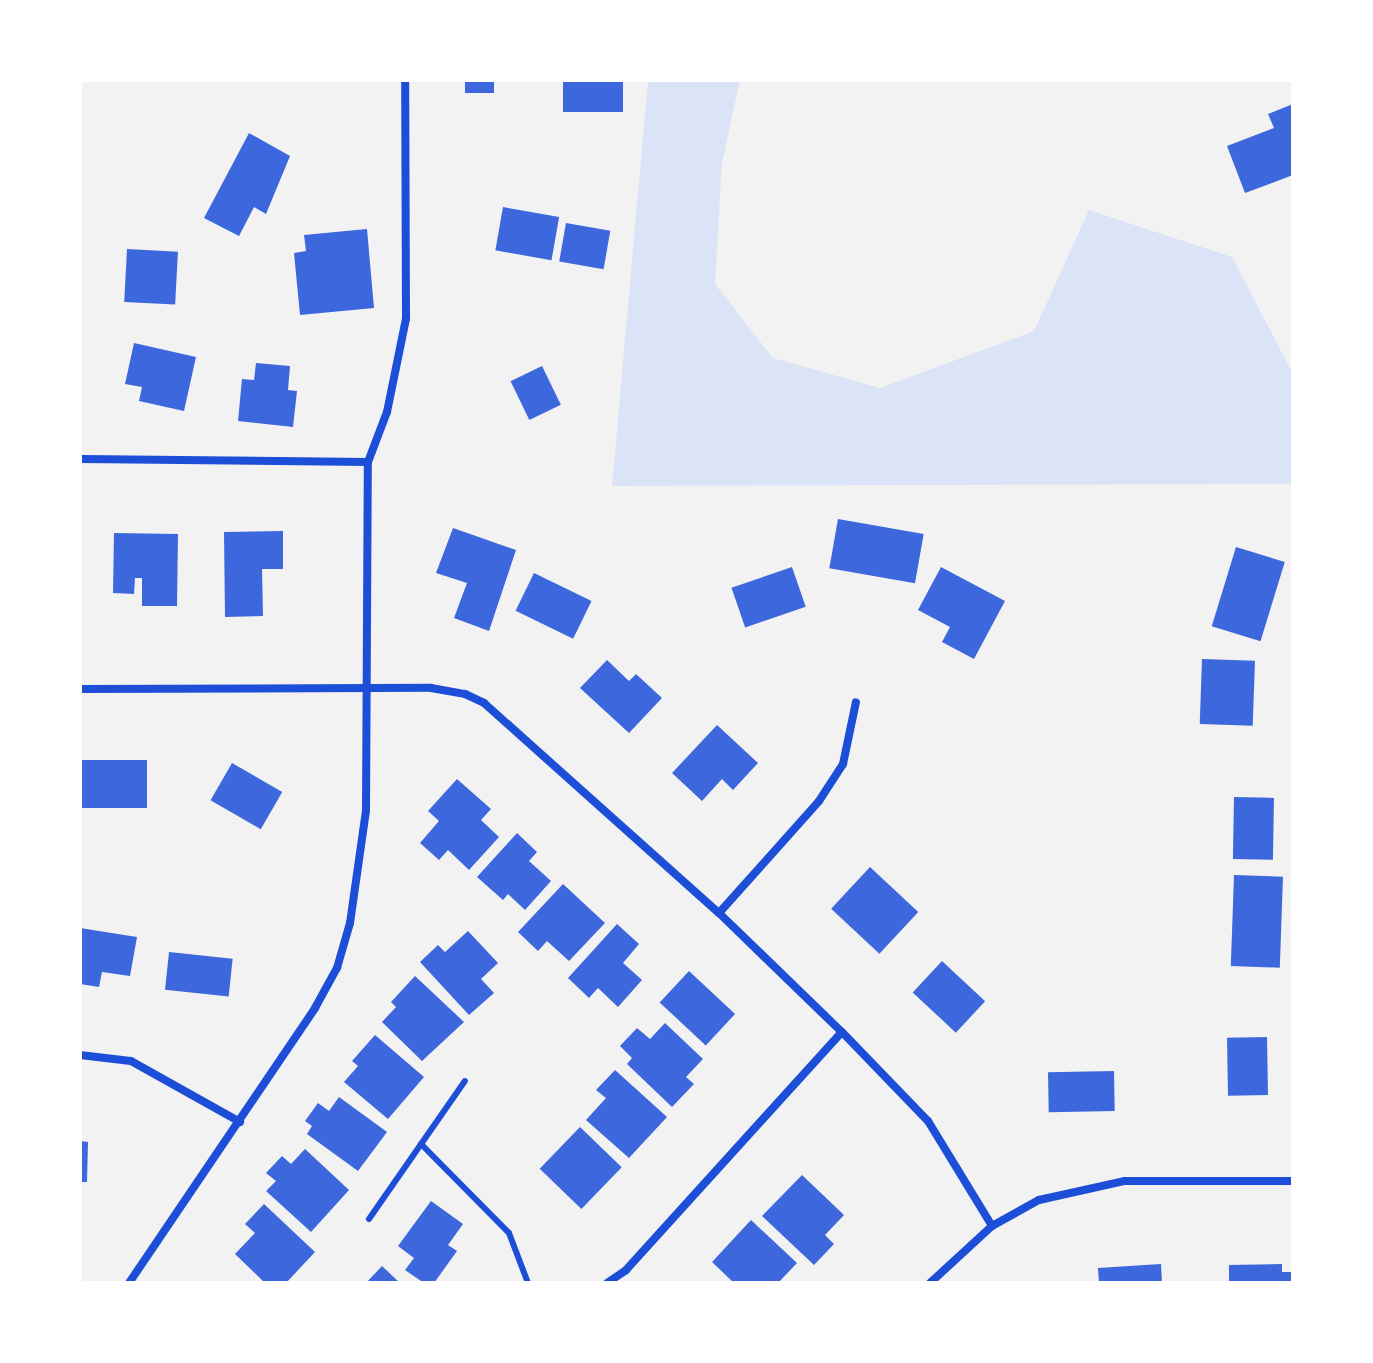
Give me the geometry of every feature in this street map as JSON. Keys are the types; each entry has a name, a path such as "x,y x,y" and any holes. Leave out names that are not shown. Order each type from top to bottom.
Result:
{"street":[{"path":"129,1283 315,1008 346,938 366,811 368,462 387,412 406,319 405,80"},
{"path":"80,459 368,462"},
{"path":"80,689 431,688 465,694 484,703 719,913 842,1032 928,1121 992,1226"},
{"path":"719,913 827,789 843,764 856,702"},
{"path":"607,1283 626,1270 842,1032"},
{"path":"80,1055 131,1061 240,1122"},
{"path":"930,1283 992,1226 1039,1200 1125,1181 1293,1181"}],"lane":[{"path":"369,1219 465,1081"},
{"path":"421,1144 509,1233 528,1283"}],"shaded area":[{"path":"648,80 740,80 722,163 715,284 773,358 880,388 1034,331 1089,210 1232,257 1293,374 1293,484 612,486"}],"building":[{"path":"465,80 494,80 494,93 465,93"},
{"path":"563,80 623,80 623,112 563,112"},
{"path":"1293,104 1293,175 1245,193 1227,146 1274,128 1268,114"},
{"path":"249,133 290,156 266,214 254,207 239,236 204,218"},
{"path":"503,207 559,217 551,260 495,250"},
{"path":"566,223 610,231 604,269 559,261"},
{"path":"367,229 374,308 300,315 294,253 306,251 304,235"},
{"path":"127,249 178,252 175,305 124,302"},
{"path":"134,343 196,357 184,411 139,401 142,387 125,384"},
{"path":"256,363 290,366 288,390 297,391 293,427 238,421 242,379 254,380"},
{"path":"542,366 561,405 529,420 511,381"},
{"path":"838,519 924,534 915,583 829,568"},
{"path":"453,528 516,550 489,631 454,618 467,583 436,573"},
{"path":"283,531 283,569 262,569 263,616 225,617 224,532"},
{"path":"114,533 178,534 177,606 142,606 142,578 135,578 134,594 113,593"},
{"path":"1236,547 1285,562 1261,641 1212,626"},
{"path":"792,567 806,607 745,628 731,588"},
{"path":"941,567 1005,601 974,659 942,642 950,627 918,610"},
{"path":"534,573 592,601 573,639 516,611"},
{"path":"1202,659 1255,661 1253,726 1200,724"},
{"path":"607,660 629,681 636,674 662,698 629,733 580,688"},
{"path":"717,725 758,763 733,790 722,779 702,801 672,773"},
{"path":"80,760 147,760 147,808 80,808"},
{"path":"232,763 282,792 261,829 211,800"},
{"path":"457,779 491,809 481,820 499,837 469,870 448,850 439,860 420,843 439,821 428,811"},
{"path":"1234,797 1274,798 1273,860 1233,859"},
{"path":"517,833 537,852 529,861 551,881 525,910 508,894 503,900 477,877"},
{"path":"870,867 918,912 879,954 831,909"},
{"path":"1234,875 1283,877 1280,968 1231,966"},
{"path":"563,884 605,923 569,961 547,941 538,951 518,932"},
{"path":"617,924 639,944 623,963 642,980 618,1007 598,988 589,998 568,978"},
{"path":"80,928 137,937 130,976 102,972 99,987 80,984"},
{"path":"468,931 498,963 481,979 494,993 469,1015 420,962 438,945 445,952"},
{"path":"169,952 233,959 229,996 165,990"},
{"path":"942,961 985,1001 956,1033 913,992"},
{"path":"689,971 735,1014 706,1045 660,1002"},
{"path":"415,976 464,1022 422,1061 382,1022 396,1007 391,1002"},
{"path":"665,1023 703,1059 686,1077 694,1084 672,1107 627,1064 632,1058 620,1046 637,1028 650,1039"},
{"path":"375,1035 424,1077 388,1119 344,1082 358,1066 352,1061"},
{"path":"1267,1037 1268,1095 1228,1096 1227,1038"},
{"path":"615,1070 667,1117 629,1158 586,1120 606,1098 596,1090"},
{"path":"1114,1071 1115,1111 1049,1112 1048,1072"},
{"path":"339,1097 387,1132 358,1171 307,1134 312,1126 305,1121 318,1103 329,1111"},
{"path":"580,1127 622,1167 581,1209 540,1169"},
{"path":"80,1141 88,1142 87,1182 80,1182"},
{"path":"305,1149 349,1190 311,1232 266,1191 276,1181 266,1173 282,1156 291,1164"},
{"path":"802,1175 844,1215 825,1235 834,1244 814,1265 762,1216"},
{"path":"431,1201 463,1224 448,1245 457,1251 434,1283 424,1283 405,1270 414,1258 398,1246"},
{"path":"264,1204 315,1252 286,1283 265,1283 235,1254 255,1233 245,1224"},
{"path":"751,1220 797,1263 778,1283 734,1283 712,1262"},
{"path":"1161,1264 1162,1283 1099,1283 1098,1268"},
{"path":"1282,1264 1282,1272 1293,1272 1293,1283 1229,1283 1229,1265"},
{"path":"382,1266 400,1283 366,1283"}]}
